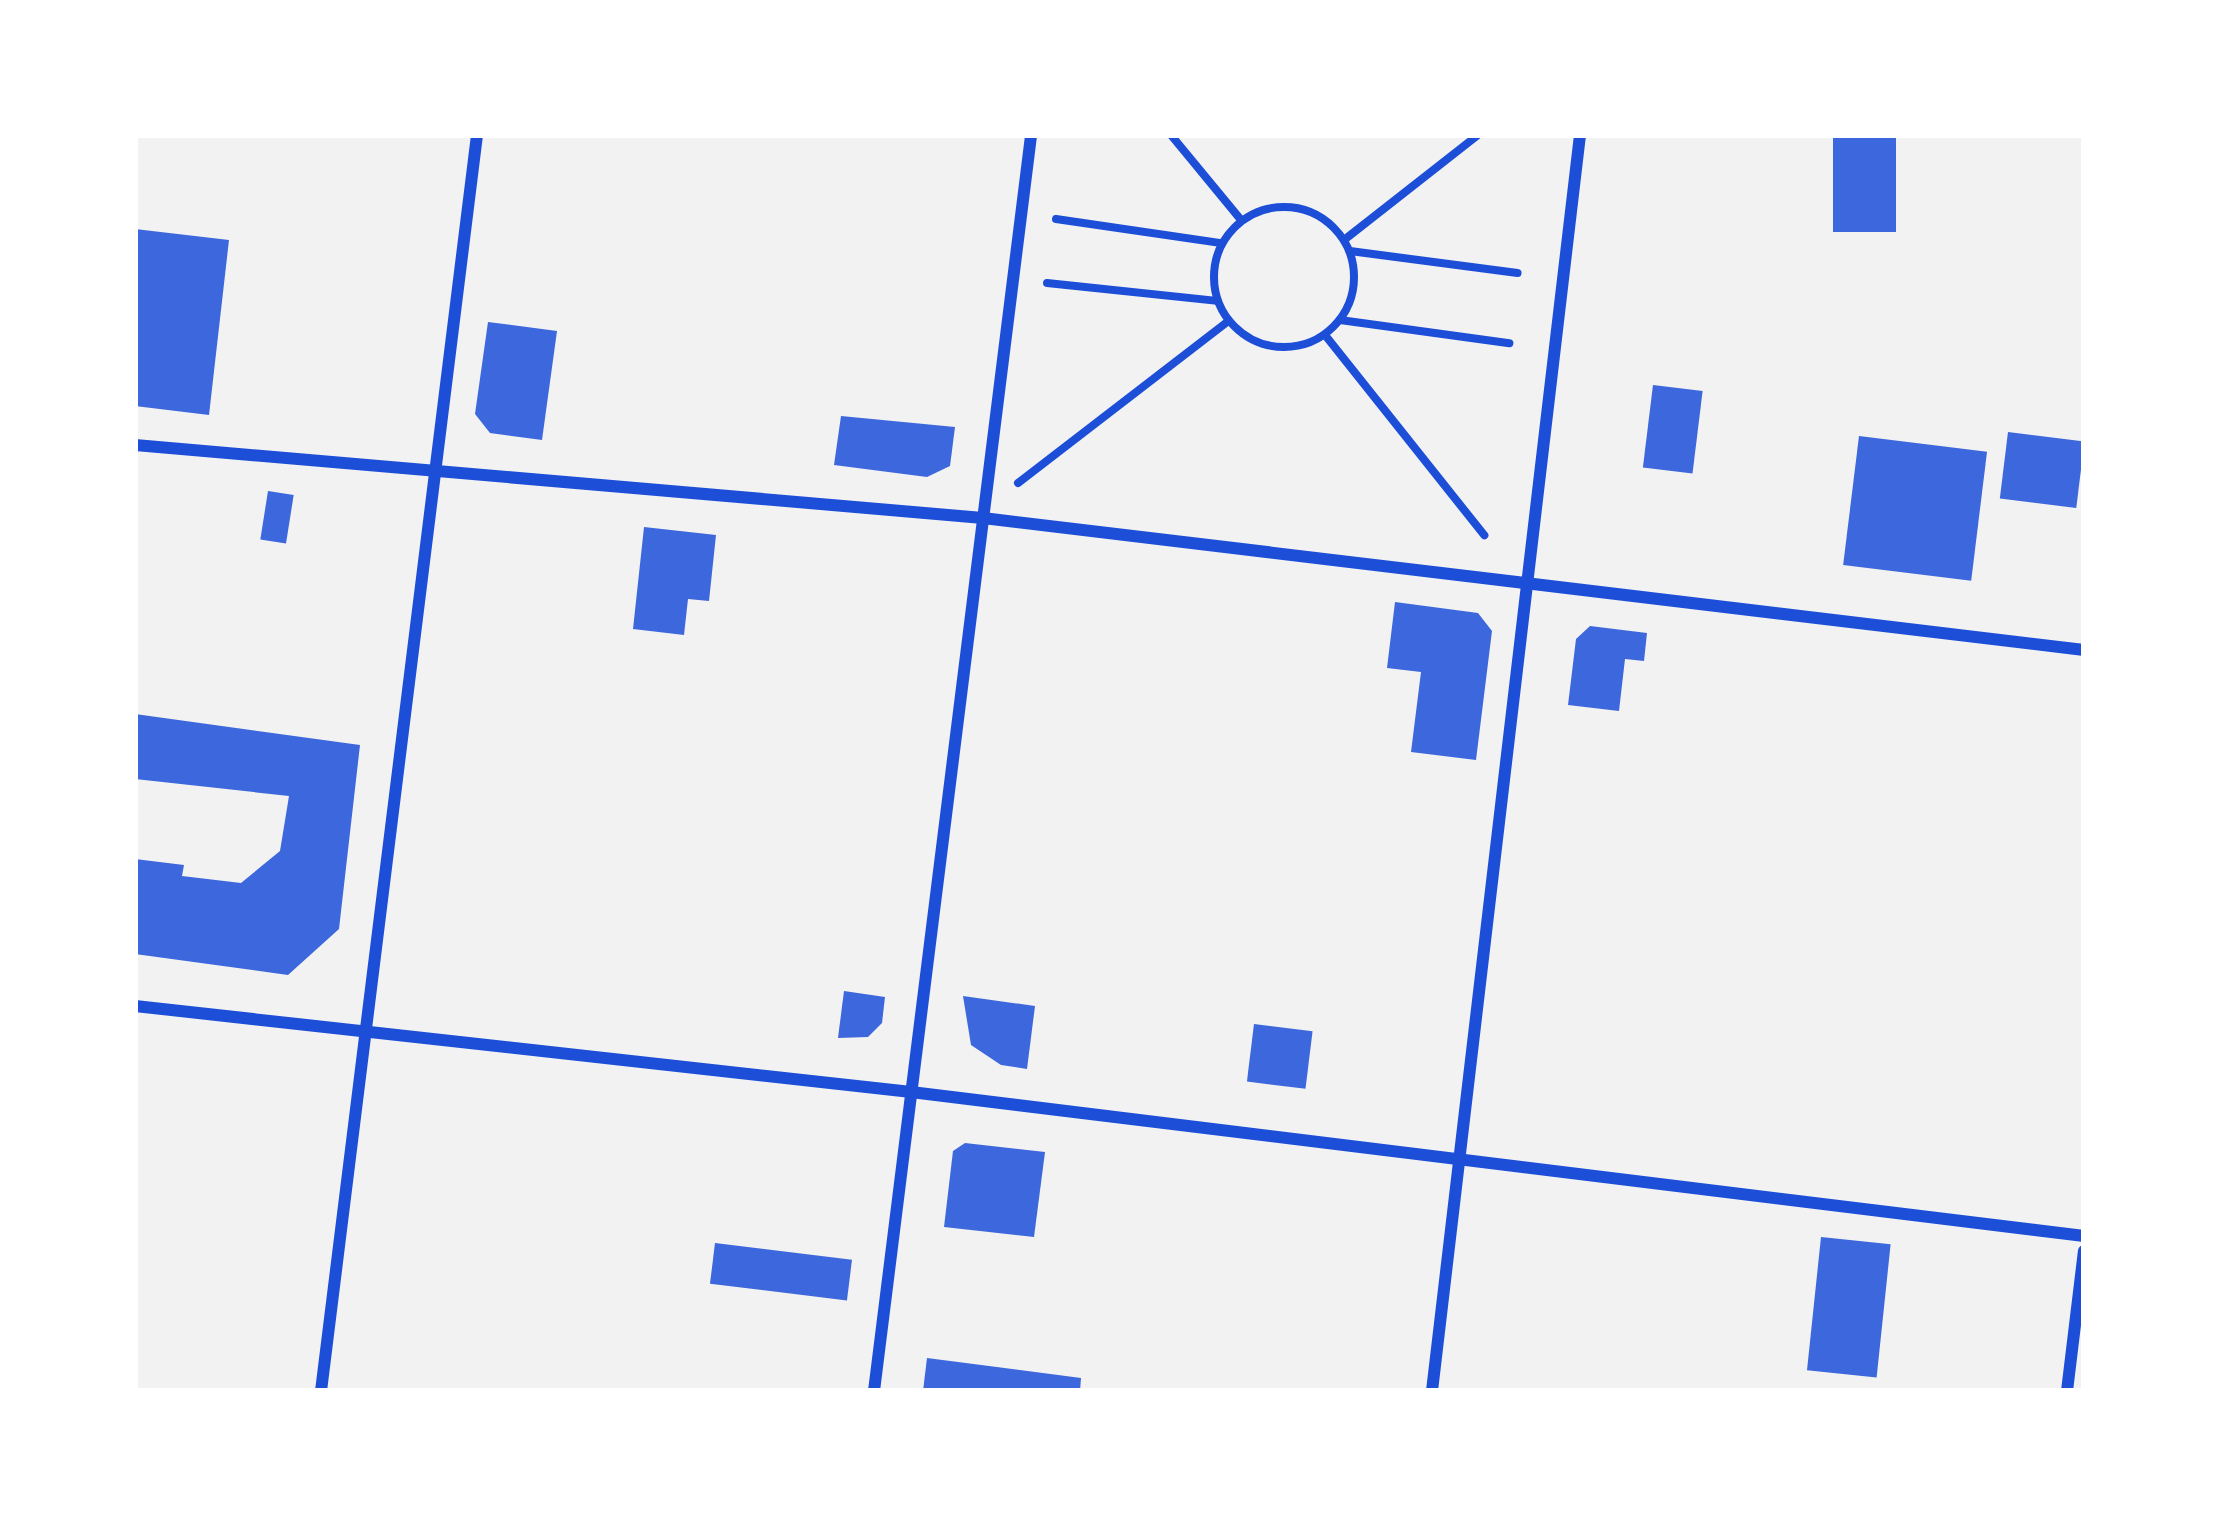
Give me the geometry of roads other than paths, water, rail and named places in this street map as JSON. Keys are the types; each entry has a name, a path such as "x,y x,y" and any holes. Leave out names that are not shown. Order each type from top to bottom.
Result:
{"street":[{"path":"321,1391 477,135"},
{"path":"874,1391 1031,135"},
{"path":"1432,1391 1580,135"},
{"path":"135,446 983,518 2084,650"},
{"path":"135,1006 364,1035 911,1091 2084,1236"},
{"path":"2067,1391 2084,1251"}]}
